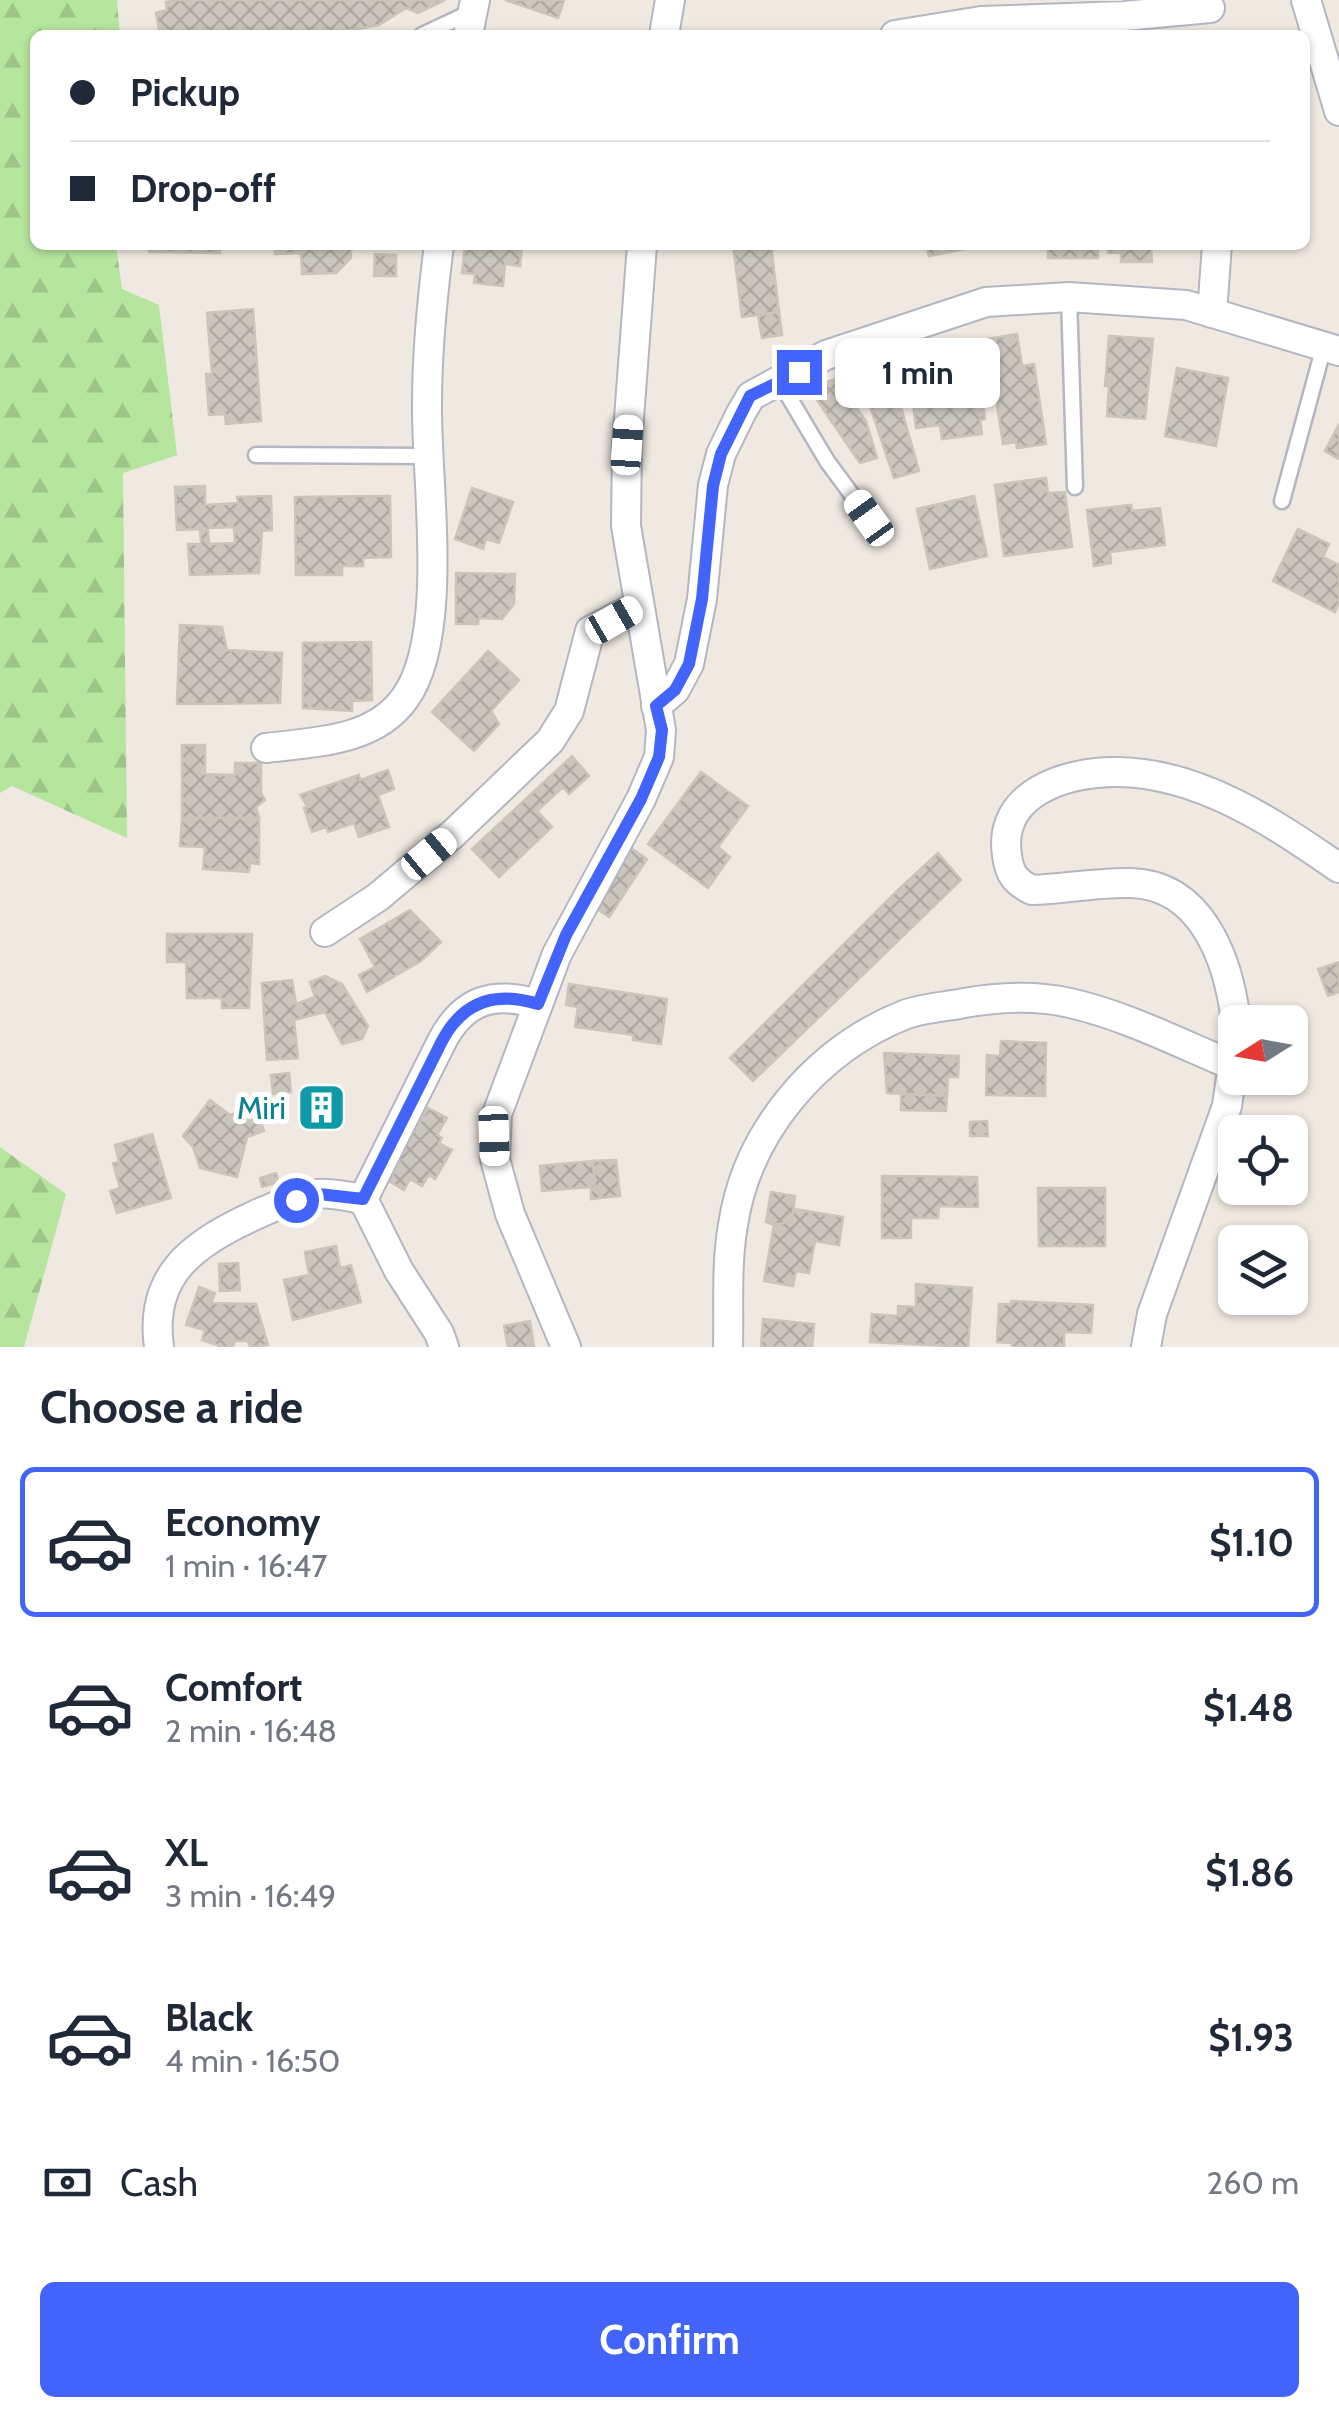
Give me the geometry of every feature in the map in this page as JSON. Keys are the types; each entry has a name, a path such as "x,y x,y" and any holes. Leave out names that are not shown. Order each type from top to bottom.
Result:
{"street":[{"path":"665,30 670,0"},
{"path":"1306,0 1339,111"},
{"path":"924,30 981,20 1211,14"},
{"path":"266,748 358,734 379,722 405,698 415,678 425,642 432,581 428,335 438,250"},
{"path":"566,1347 510,1214 495,1159 497,1114 575,917 641,799 659,757 662,730 626,526 626,461 642,250"},
{"path":"1212,312 1218,250"},
{"path":"656,706 675,690 689,664 702,599 713,486 721,454 750,396 846,346 986,302 1069,297 1156,302 1212,312 1332,348"},
{"path":"325,932 378,897 454,833 550,741 569,710 590,630 638,606"},
{"path":"1233,1005 1230,982 1214,938 1176,895 1158,886 1132,883 1032,890 1018,883 1009,869 1006,852 1007,823 1020,802 1068,778 1118,772 1196,786 1276,825 1339,868"},
{"path":"728,1347 732,1226 750,1168 773,1124 807,1078 865,1034 909,1013 998,997 1039,998 1121,1019 1218,1059"},
{"path":"363,1199 456,1020 485,999 519,998 538,1004"},
{"path":"1146,1347 1152,1314 1229,1095"},
{"path":"158,1347 156,1317 163,1290 194,1249 227,1228 289,1202 319,1194 363,1199"},
{"path":"363,1199 399,1272 444,1347"}],"lane":[{"path":"435,30 471,16"},
{"path":"1069,297 1075,486"},
{"path":"1282,500 1332,348"},
{"path":"780,382 827,462 869,518"},
{"path":"256,455 428,456"}],"green space":[{"path":"0,0 117,0 120,30 30,30 30,250 117,250 122,289 159,305 177,455 123,473 127,838 12,786 0,793"},
{"path":"0,1147 66,1194 24,1347 0,1347"}],"building":[{"path":"445,0 418,13 406,8 379,25 350,30 159,30 156,13 167,10 166,2"},
{"path":"505,0 564,0 558,18"},
{"path":"149,250 220,250 220,253"},
{"path":"275,250 351,250 351,258 336,273 302,274 301,253 275,254"},
{"path":"464,250 522,250 520,266 505,264 503,286 474,283 475,274 462,273"},
{"path":"734,250 772,250 779,312 742,317"},
{"path":"927,250 960,250 929,256"},
{"path":"1048,250 1098,250 1098,258 1048,258"},
{"path":"1151,250 1152,262 1121,262 1121,253 1108,253"},
{"path":"375,254 396,255 396,276 374,276"},
{"path":"253,309 261,421 226,424 225,414 209,415 206,374 212,374 207,313"},
{"path":"779,312 782,335 762,338 758,315"},
{"path":"1017,334 1022,366 1034,364 1046,444 1017,448 1016,442 1003,444 987,339"},
{"path":"1109,336 1153,339 1145,419 1107,416"},
{"path":"889,364 919,471 894,478 868,400 854,404 866,421 877,458 860,463 808,387"},
{"path":"962,367 963,372 978,370 985,419 980,420 982,434 942,439 940,425 916,428 910,380"},
{"path":"1177,368 1228,378 1216,446 1165,436"},
{"path":"1339,424 1339,459 1325,451"},
{"path":"1046,478 1048,493 1065,492 1072,547 1004,556 995,485"},
{"path":"205,486 205,505 238,503 237,497 271,496 272,530 262,531 259,573 190,575 188,544 201,544 200,529 177,530 175,487","holes":["234,527 235,543 209,544 208,528"]},
{"path":"472,488 513,502 499,543 486,539 483,549 455,539"},
{"path":"390,496 391,557 363,558 363,566 342,566 342,575 296,575 295,497"},
{"path":"974,496 987,556 930,569 917,509"},
{"path":"1131,505 1132,511 1160,508 1165,545 1110,552 1111,563 1094,566 1087,510"},
{"path":"1298,529 1329,544 1323,557 1339,565 1339,603 1335,612 1273,581"},
{"path":"456,573 515,574 514,604 502,619 479,618 478,624 456,624"},
{"path":"180,625 222,627 227,650 282,653 280,703 177,704"},
{"path":"371,642 372,700 352,701 352,711 303,708 303,643"},
{"path":"488,651 519,680 491,711 499,724 474,751 432,712"},
{"path":"182,745 205,745 205,774 235,775 235,763 261,763 261,793 265,800 256,807 259,818 182,818"},
{"path":"572,756 589,776 569,794 563,787 537,811 552,827 499,877 472,849"},
{"path":"388,770 394,789 378,795 389,827 359,837 354,823 328,832 326,827 312,832 304,808 308,807 300,795 359,775 360,780"},
{"path":"701,772 748,806 718,847 730,857 708,888 648,844"},
{"path":"182,818 259,818 259,864 250,863 249,872 203,869 205,847 180,846"},
{"path":"628,846 647,859 609,917 590,904"},
{"path":"938,853 961,880 753,1081 730,1058"},
{"path":"410,910 441,942 421,961 367,992 359,975 375,967 360,939"},
{"path":"167,934 252,934 249,1008 222,1008 222,998 187,998 186,962 167,962"},
{"path":"1339,962 1339,992 1328,996 1318,969"},
{"path":"325,976 342,984 368,1026 362,1039 342,1044 325,1012 294,1020 298,1058 267,1060 262,983 292,980 296,1004 315,997 310,982"},
{"path":"569,984 667,999 661,1044 633,1040 634,1035 575,1027 578,1007 566,1005"},
{"path":"1001,1041 1046,1043 1045,1096 986,1095 987,1055 1000,1056"},
{"path":"884,1053 959,1056 958,1077 948,1077 947,1096 887,1093"},
{"path":"289,1073 291,1092 273,1094 271,1075"},
{"name":"Miri","path":"321,1085 337,1091 343,1107 337,1123 321,1129 305,1123 299,1107 305,1091"},
{"path":"901,1094 947,1096 946,1111 901,1110"},
{"path":"210,1100 230,1115 256,1106 264,1131 247,1137 237,1177 200,1168 193,1147 183,1136"},
{"path":"428,1108 447,1118 437,1135 442,1138 439,1143 452,1150 435,1179 429,1175 422,1186 410,1179 404,1190 389,1181 400,1162 396,1157"},
{"path":"987,1121 988,1136 970,1136 970,1122"},
{"path":"152,1134 171,1198 117,1213 110,1191 120,1188 113,1163 119,1162 115,1145"},
{"path":"616,1160 620,1196 591,1199 591,1189 595,1190 593,1161"},
{"path":"593,1161 595,1190 591,1187 542,1191 540,1166"},
{"path":"276,1173 279,1182 262,1187 260,1178"},
{"path":"882,1176 977,1177 978,1207 939,1206 938,1218 911,1218 911,1238 882,1238"},
{"path":"1038,1188 1105,1188 1105,1246 1039,1246"},
{"path":"771,1192 795,1196 792,1221 774,1225 766,1222"},
{"path":"794,1209 843,1217 839,1245 815,1241 809,1273 796,1271 793,1286 764,1281 774,1225 792,1221"},
{"path":"336,1246 340,1268 351,1265 361,1302 293,1320 284,1280 309,1275 305,1252"},
{"path":"238,1263 240,1290 220,1291 219,1264"},
{"path":"916,1284 972,1288 968,1347 870,1342 872,1314 898,1316 898,1306 916,1307"},
{"path":"199,1287 215,1293 211,1303 256,1304 268,1345 250,1347 248,1341 235,1341 233,1347 223,1347 202,1340 205,1330 186,1325"},
{"path":"1011,1301 1093,1305 1091,1333 1064,1332 1064,1347 1012,1347 1012,1343 997,1342 999,1304"},
{"path":"763,1319 814,1324 812,1347 761,1347"},
{"path":"530,1321 534,1347 508,1347 504,1326"}],"place":[{"name":"Miri","path":"321,1107"}],"route":[{"path":"296,1200 319,1194 363,1199 456,1020 485,999 519,998 538,1004 566,935 641,799 659,757 662,730 656,706 675,690 689,664 702,599 713,486 721,454 750,396 799,372"}]}
